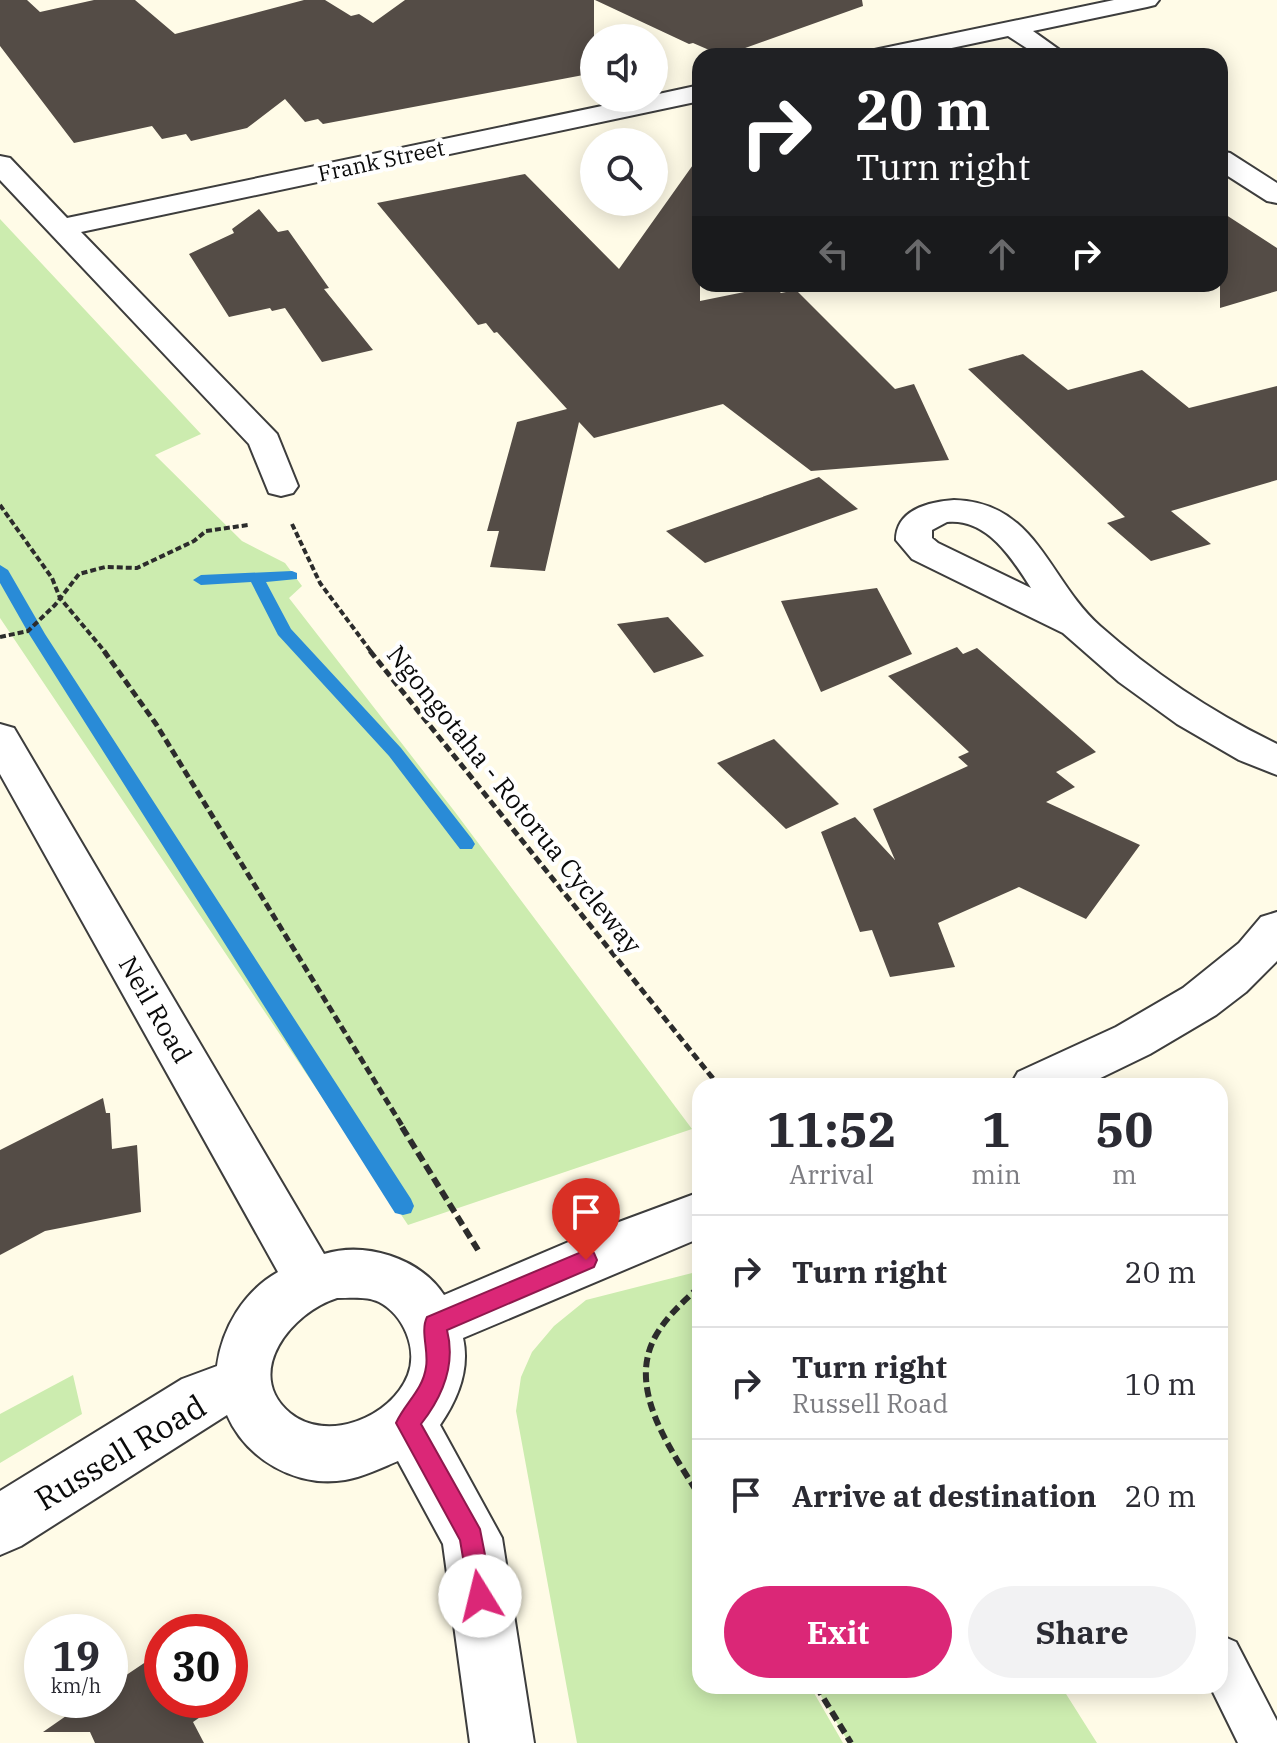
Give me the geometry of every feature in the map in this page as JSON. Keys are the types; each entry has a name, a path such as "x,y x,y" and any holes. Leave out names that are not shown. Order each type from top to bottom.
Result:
{"street":[{"path":"917,48 1147,0"},
{"path":"1011,28 1043,48"},
{"name":"Frank Street","path":"63,227 692,95"},
{"path":"0,164 265,441 281,486"},
{"path":"1228,164 1277,195"},
{"path":"1077,625 1156,693 1192,718 1277,761"},
{"name":"Neil Road","path":"0,738 298,1255 309,1282"},
{"path":"1062,1078 1150,1032 1192,1006 1232,975 1276,932"},
{"path":"435,1324 692,1218"},
{"path":"351,1274 391,1281 413,1295 435,1324 438,1369 428,1398 408,1423 377,1444 340,1454 305,1452 274,1437 252,1413 243,1383 245,1353 259,1324 281,1299 309,1282 351,1274"},
{"name":"Russell Road","path":"0,1525 202,1398 243,1383"},
{"path":"408,1423 472,1538 502,1743"}],"lane":[{"path":"1228,1674 1263,1743"}],"path":[{"path":"0,505 52,578 60,598 116,665 156,724 474,1245 510,1292"},
{"path":"0,637 28,631 79,574 105,567 137,568 194,541 206,531 248,525"},
{"name":"Ngongotaha - Rotorua Cycleway","path":"292,528 320,583 368,648 713,1078"},
{"path":"692,1293 676,1306 654,1336 644,1385 652,1415 692,1483"},
{"path":"821,1694 851,1743"}],"green space":[{"path":"0,219 201,434 155,455 242,541 285,563 302,586 289,598 455,812 692,1129 408,1225 0,618"},
{"path":"692,1273 692,1694 815,1694 843,1743 577,1743 516,1411 521,1377 532,1352 554,1326 586,1300"},
{"path":"73,1375 82,1414 0,1463 0,1414"},
{"path":"820,1694 1066,1694 1097,1743 849,1743"}],"building":[{"path":"0,0 27,0 40,12 94,0 135,0 175,34 304,0 325,0 351,16 359,14 373,23 405,0 594,0 594,24 580,24 580,76 323,124 318,119 305,122 285,99 247,128 191,141 186,134 162,139 152,126 74,143 0,46"},
{"path":"595,0 862,0 863,6 745,48 705,48 668,34 668,24 646,24"},
{"path":"692,166 692,292 700,292 700,301 744,292 798,292 895,389 914,384 949,460 811,471 723,404 594,438 579,422 545,571 490,567 499,531 487,531 517,422 567,409 497,332 494,333 486,323 478,325 377,203 525,174 619,269 657,216 668,216 668,200"},
{"path":"259,209 278,232 288,230 329,288 324,289 373,350 322,362 285,308 229,317 189,254 234,233 232,229"},
{"path":"1228,216 1277,248 1277,291 1220,308 1220,292 1228,292"},
{"path":"1023,354 1068,390 1142,370 1189,408 1277,386 1277,480 1171,511 1211,544 1151,561 1107,523 1125,517 968,369"},
{"path":"819,477 858,509 705,563 666,531"},
{"path":"877,588 912,654 821,692 781,601"},
{"path":"668,617 704,656 654,673 617,624"},
{"path":"957,647 963,654 977,648 1096,752 1056,772 1075,787 1046,802 1140,845 1086,919 1019,887 938,923 955,967 890,977 872,930 860,932 821,832 855,817 895,860 873,809 968,766 958,757 969,752 888,676"},
{"path":"774,739 839,804 786,829 717,763"},
{"path":"103,1098 106,1113 110,1113 112,1149 137,1145 141,1212 45,1231 0,1255 0,1150"},
{"path":"144,1663 144,1718 199,1718 193,1722 204,1743 95,1743 90,1732 43,1732 63,1718 128,1718 128,1674"}],"waterway":[{"path":"0,570 37,634 403,1206"},
{"path":"256,578 292,576"},
{"path":"201,580 256,578"},
{"path":"256,578 284,631 395,752 466,844"}],"route":[{"path":"480,1596 472,1538 408,1423 428,1398 438,1369 435,1324 586,1260"}]}
